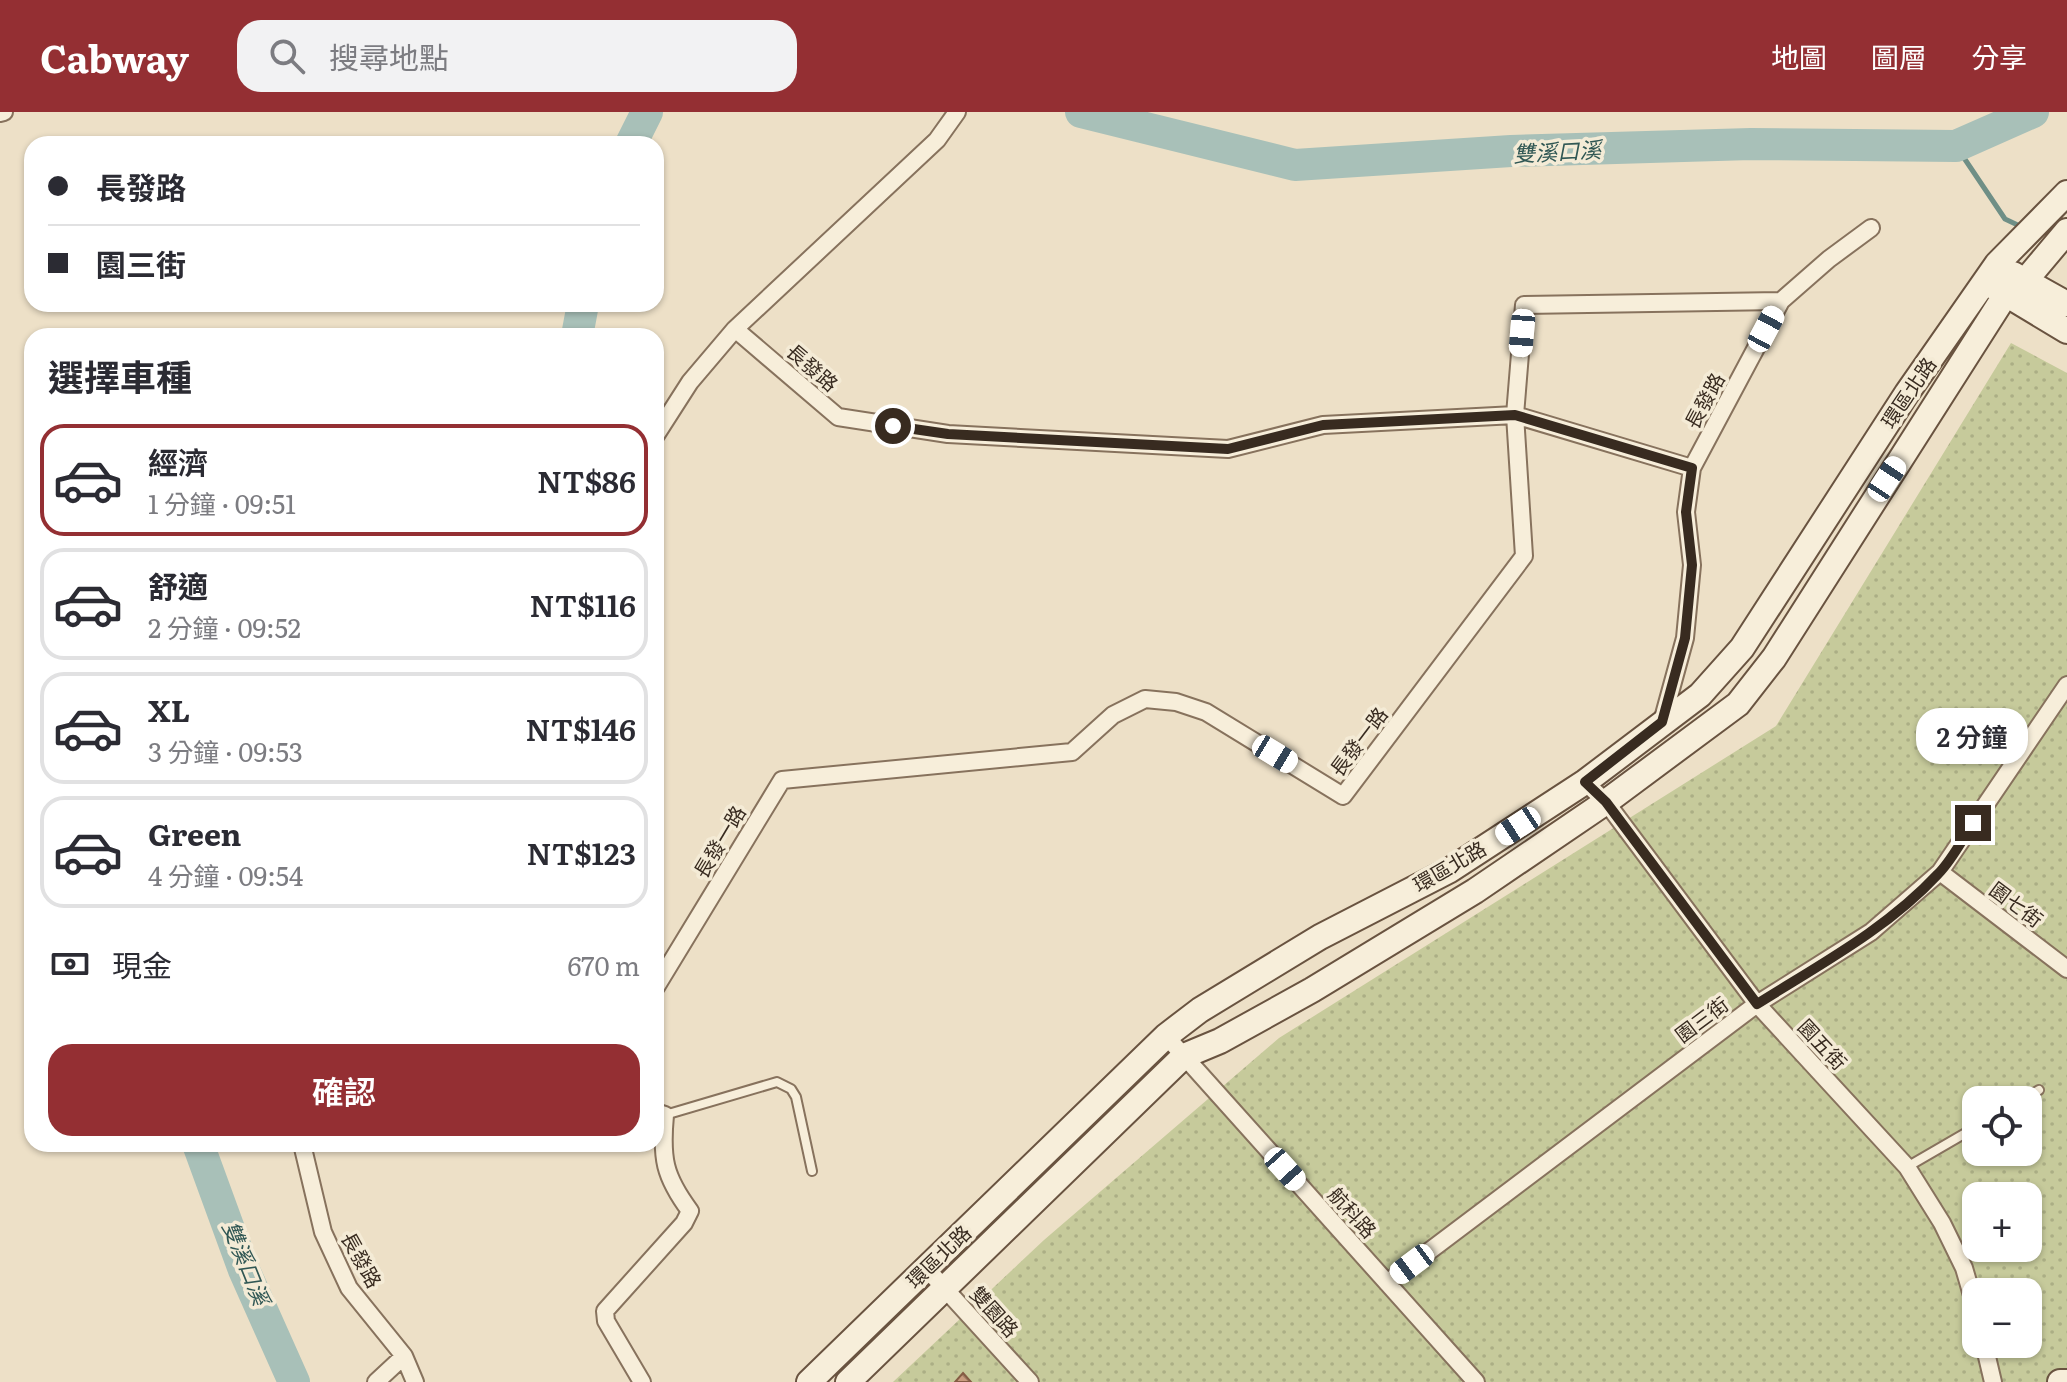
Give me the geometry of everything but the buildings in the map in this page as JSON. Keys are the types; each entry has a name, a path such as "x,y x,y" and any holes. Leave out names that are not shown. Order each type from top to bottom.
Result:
{"street":[{"path":"664,423 690,382 735,329 937,140 957,112"},
{"path":"2004,280 2030,232 2067,193"},
{"name":"長發路","path":"735,329 838,417 948,434 1228,449 1323,425 1515,415 1692,468 1781,301 1871,228"},
{"path":"2004,280 2059,240"},
{"path":"2004,280 2067,304"},
{"path":"2004,280 2067,331"},
{"name":"環區北路","path":"809,1382 1166,1036 1200,1010 1320,937 1450,870 1585,782 1700,695 1742,648 1907,393 2004,280"},
{"name":"環區北路","path":"848,1382 1184,1056 1220,1041 1299,997 1475,891 1606,802 1738,704 1774,658 2004,280"},
{"name":"長發一路","path":"664,974 782,780 1072,752 1113,715 1145,699 1176,702 1206,712 1343,796 1524,556 1515,415 1524,305 1781,301"},
{"path":"1662,722 1685,638 1692,565 1686,512 1692,468"},
{"name":"園三街","path":"1387,1283 1757,1004 1871,932 1940,872 2062,704 2067,685"},
{"name":"園五街","path":"1585,782 1606,802 1757,1004 1907,1167 1942,1223 1966,1278"},
{"name":"園七街","path":"1940,872 2067,969"},
{"name":"航科路","path":"1166,1036 1476,1382"},
{"name":"長發路","path":"304,1152 323,1232 349,1288 404,1356 415,1382"},
{"path":"642,1382 606,1321 605,1311 684,1223 690,1211 672,1188 663,1152"},
{"name":"雙園路","path":"927,1269 1030,1382"},
{"path":"380,1378 404,1356"},
{"path":"1987,1358 1993,1382"},
{"path":"2060,1382 2067,1382"}],"lane":[{"path":"664,1112 777,1082 791,1089 796,1097 812,1171"},
{"path":"1907,1167 1962,1135"}],"green space":[{"path":"2011,343 2067,373 2067,1382 893,1382 1044,1240 1279,1038 1776,726"}],"waterway":[{"name":"雙溪口溪","path":"635,136 647,112"},
{"name":"雙溪口溪","path":"1081,112 1295,165 1511,151 1751,144 1956,146 2033,112"},
{"path":"1956,146 2005,219 2024,228"},
{"name":"雙溪口溪","path":"578,328 582,312"},
{"name":"雙溪口溪","path":"201,1152 244,1270 294,1382"}],"route":[{"path":"893,426 948,434 1228,449 1323,425 1515,415 1692,468 1686,512 1692,565 1685,638 1662,722 1585,782 1606,802 1757,1004 1871,932 1922,890 1940,872 1973,823"}]}
